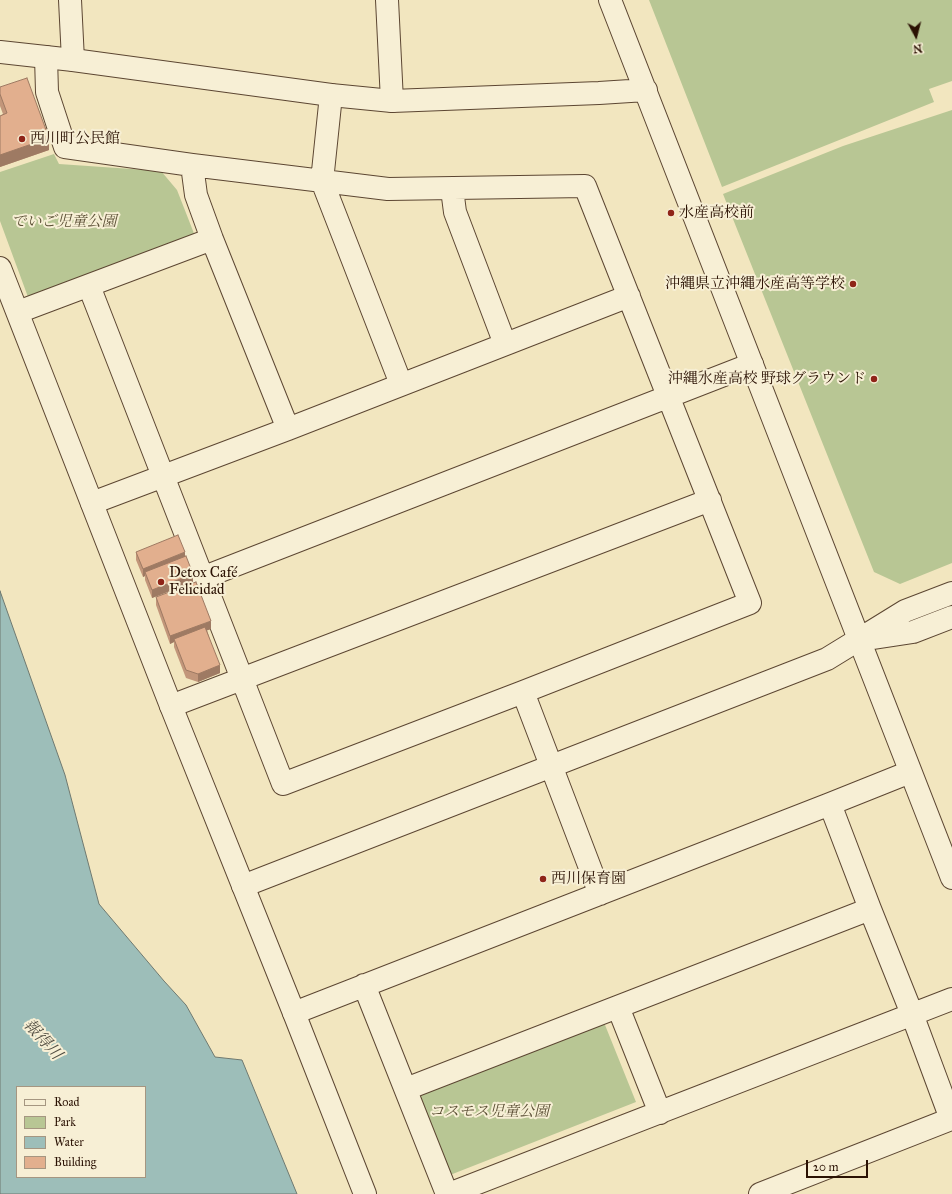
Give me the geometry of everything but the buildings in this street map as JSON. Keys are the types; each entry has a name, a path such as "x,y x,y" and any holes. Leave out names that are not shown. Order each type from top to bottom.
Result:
{"street":[{"path":"70,0 73,60"},
{"path":"387,0 392,101"},
{"path":"610,0 858,640 952,878"},
{"path":"0,52 73,60 331,95 392,101 646,90"},
{"path":"46,57 47,92 65,147 192,165 388,189 585,186 750,603 283,784 89,286"},
{"path":"331,95 322,181 401,384"},
{"path":"192,165 196,195 212,239 288,429"},
{"path":"452,189 455,212 506,344"},
{"path":"18,312 212,239"},
{"path":"0,268 171,706 365,1194"},
{"path":"92,503 288,429 629,296"},
{"path":"202,578 752,364"},
{"path":"171,706 710,500"},
{"path":"243,886 827,660 905,611 952,593"},
{"path":"858,640 913,632 952,617"},
{"path":"523,692 600,894"},
{"path":"294,1013 910,772"},
{"path":"760,1194 951,1120 912,1014 830,804"},
{"path":"406,1089 870,909"},
{"path":"364,985 448,1194 952,999"},
{"path":"618,1007 660,1113"}],"green space":[{"path":"649,0 952,0 952,81 929,89 934,102 722,187"},
{"name":"沖縄水産高校 野球グラウンド","path":"952,110 952,563 900,584 874,572 723,194 843,146"},
{"name":"でいご児童公園","path":"54,154 59,164 161,171 177,190 195,236 28,297 0,221 0,172"},
{"name":"コスモス児童公園","path":"603,1020 636,1102 450,1175 416,1093"}],"water":[{"name":"報得川","path":"0,591 65,775 99,904 186,1005 215,1057 242,1060 297,1194 0,1194"}],"place":[{"name":"西川町公民館","path":"22,139"},
{"name":"水産高校前","path":"671,213"},
{"name":"沖縄県立沖縄水産高等学校","path":"853,284"},
{"name":"沖縄水産高校 野球グラウンド","path":"874,379"},
{"name":"Detox Café Felicidad","path":"161,582"},
{"name":"西川保育園","path":"543,879"}]}
